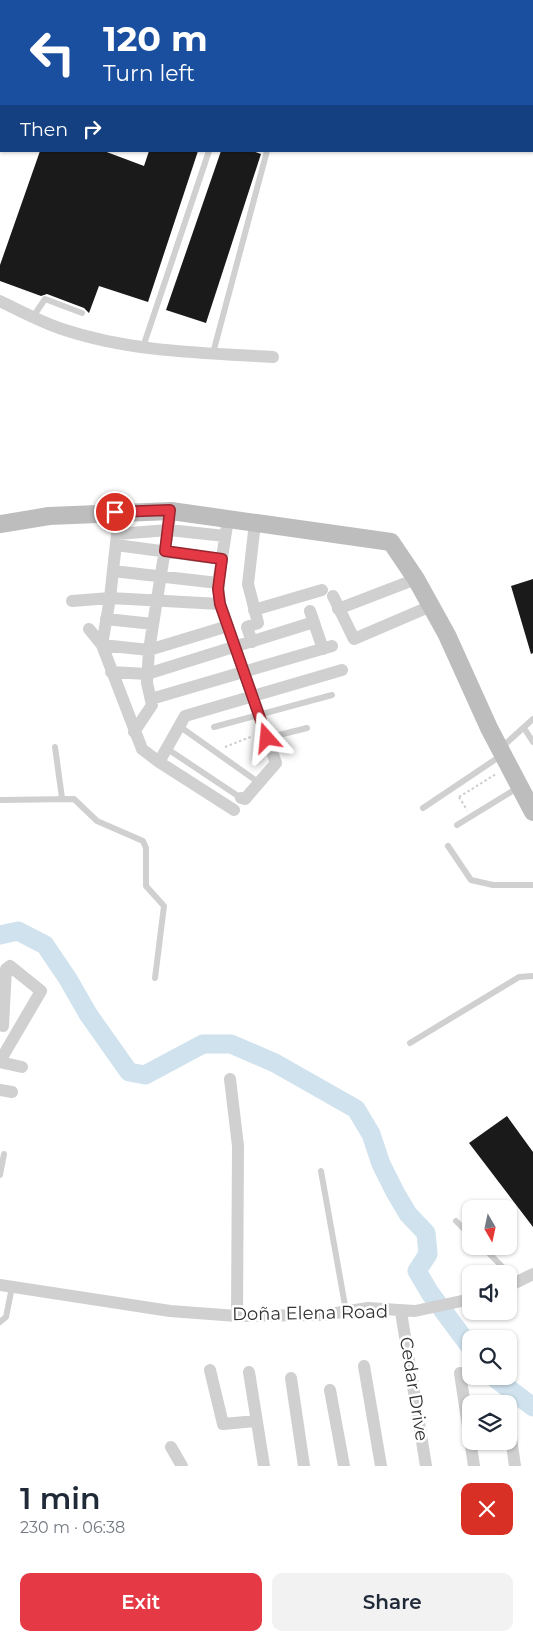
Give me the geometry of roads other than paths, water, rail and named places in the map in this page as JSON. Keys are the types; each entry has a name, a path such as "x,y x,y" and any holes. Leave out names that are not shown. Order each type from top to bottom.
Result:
{"street":[{"path":"0,301 33,317 80,335 143,347 274,358"},
{"path":"134,732 152,705 147,674 149,650 169,530 170,510"},
{"path":"0,524 49,516 170,510 226,528"},
{"path":"252,642 247,628 258,623 248,584 255,523"},
{"path":"102,645 110,598 117,534 226,528 255,523 391,542 416,579 447,635 504,757 533,812"},
{"path":"226,528 218,584 220,604 276,763 245,798 241,798"},
{"path":"116,545 222,559"},
{"path":"113,571 218,584"},
{"path":"338,609 416,579"},
{"path":"254,610 327,593 338,609 351,640 431,606"},
{"path":"72,601 110,598 157,599 191,604 220,604"},
{"path":"111,672 147,674 235,648 312,617 328,648 151,699"},
{"path":"106,619 153,624"},
{"path":"102,645 149,650 228,626"},
{"path":"90,629 102,645 142,749 234,810"},
{"path":"159,762 185,716 253,694 342,670"},
{"path":"18,1030 2,1025 6,969 10,966 41,991 0,1061 22,1067"},
{"path":"230,1079 238,1146 237,1316"},
{"path":"517,1282 533,1274"},
{"name":"Doña Elena Road","path":"6,1286 170,1311 237,1316 299,1316 377,1308 401,1312 462,1303"},
{"name":"Cedar Drive","path":"401,1312 426,1466"},
{"path":"364,1366 381,1466"},
{"path":"210,1370 223,1424 257,1421"},
{"path":"249,1372 264,1466"},
{"path":"460,1374 474,1466"},
{"path":"291,1378 304,1466"},
{"path":"330,1390 344,1466"},
{"path":"171,1447 182,1466"},
{"path":"513,1450 516,1466"}],"lane":[{"path":"143,347 209,152"},
{"path":"213,353 267,152"},
{"path":"33,317 45,300 82,313"},
{"path":"214,727 332,695"},
{"path":"423,808 504,757 524,728 533,719"},
{"path":"179,726 258,782"},
{"path":"266,734 307,728"},
{"path":"524,728 533,742"},
{"path":"56,747 62,798"},
{"path":"166,748 241,798"},
{"path":"457,825 520,787"},
{"path":"0,800 74,799 96,822 146,844 146,886 162,902 164,910 155,978"},
{"path":"448,846 471,880 493,884 533,885"},
{"path":"410,1043 519,977 533,976"},
{"path":"0,1175 4,1154"},
{"path":"321,1171 346,1312"},
{"path":"456,1221 462,1227"},
{"path":"489,1255 498,1265"},
{"path":"0,1322 6,1317 6,1286"}],"waterway":[{"path":"0,935 18,931 45,945 68,979 88,1014 129,1072 145,1075 203,1044 231,1044 275,1063 356,1109 371,1134 381,1164 395,1192 408,1214 426,1233 428,1254 417,1271 430,1293 462,1336"},
{"path":"504,1385 533,1407"}]}
